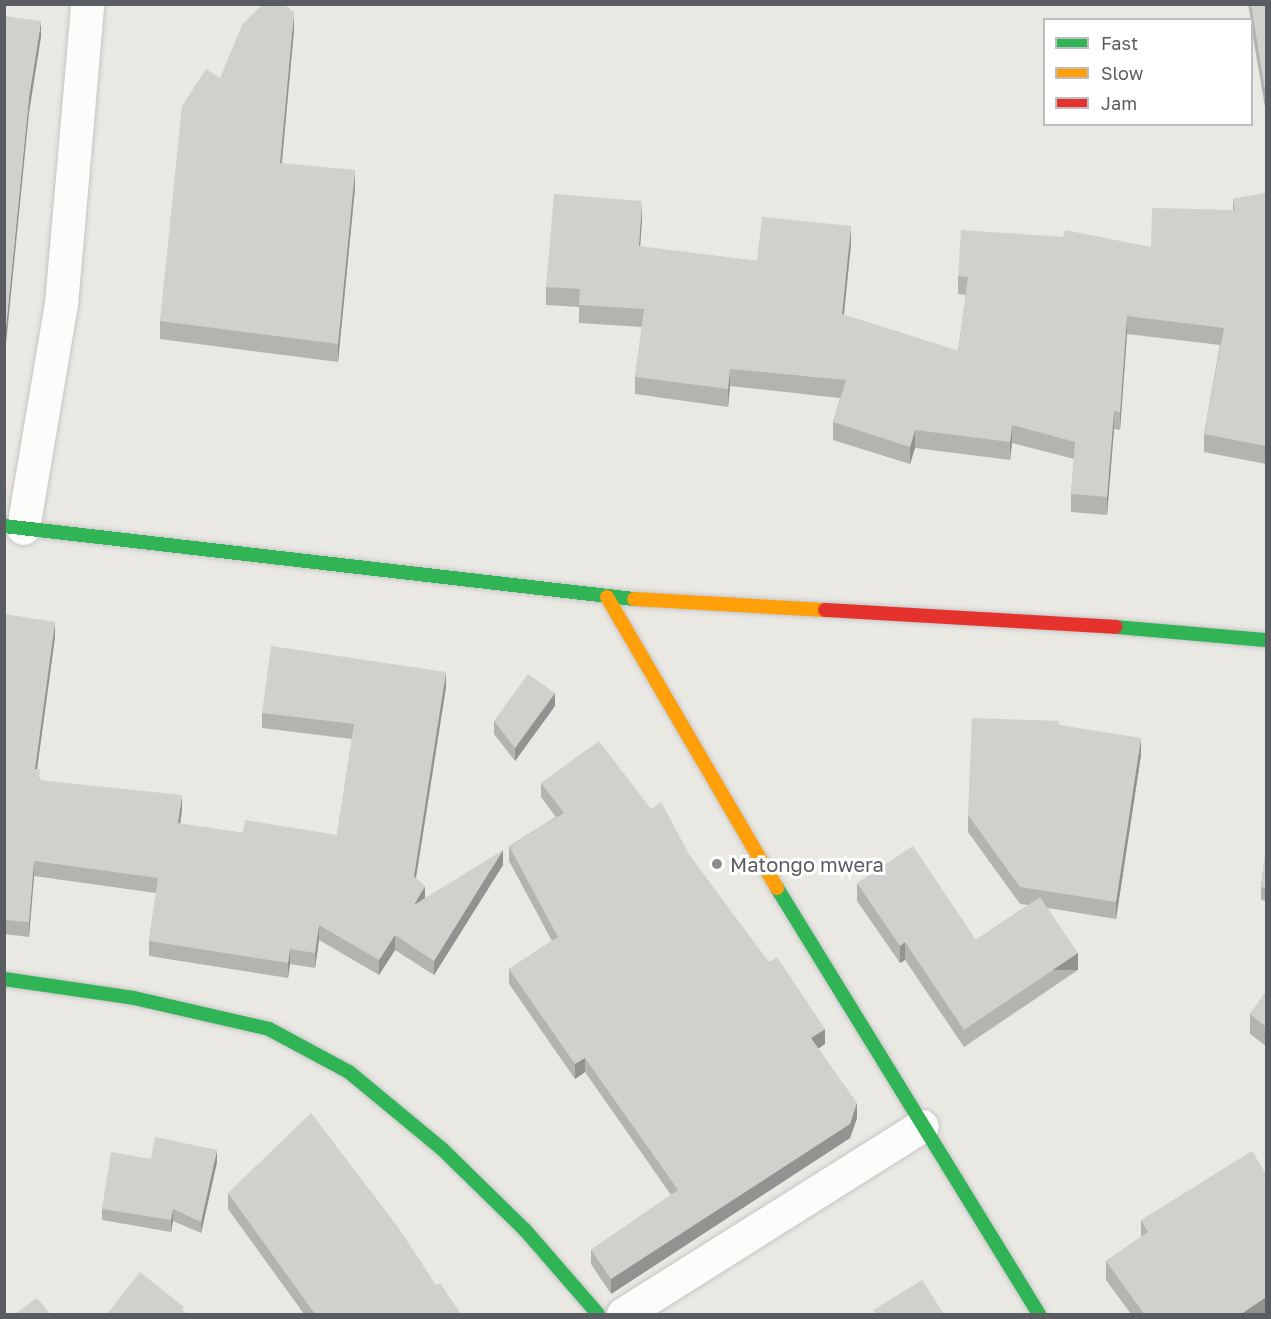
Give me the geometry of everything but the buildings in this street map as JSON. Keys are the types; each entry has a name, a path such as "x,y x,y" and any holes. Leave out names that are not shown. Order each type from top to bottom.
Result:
{"street":[{"path":"87,4 61,304 14,527 607,597 1141,629 1266,640"},
{"path":"607,597 753,848 1039,1314"},
{"path":"4,980 134,998 268,1029 349,1072 442,1149 525,1230 598,1314"},
{"path":"623,1314 922,1126"}],"traffic: fast":[{"path":"4,526 634,599"},
{"path":"1116,627 1266,640"},
{"path":"777,888 1039,1314"},
{"path":"4,979 134,998 269,1029 349,1072 442,1149 525,1230 598,1314"}],"traffic: slow":[{"path":"607,597 777,888"},
{"path":"634,599 825,610"}],"traffic: jam":[{"path":"825,610 1116,627"}],"place":[{"name":"Matongo mwera","path":"717,864"}]}
